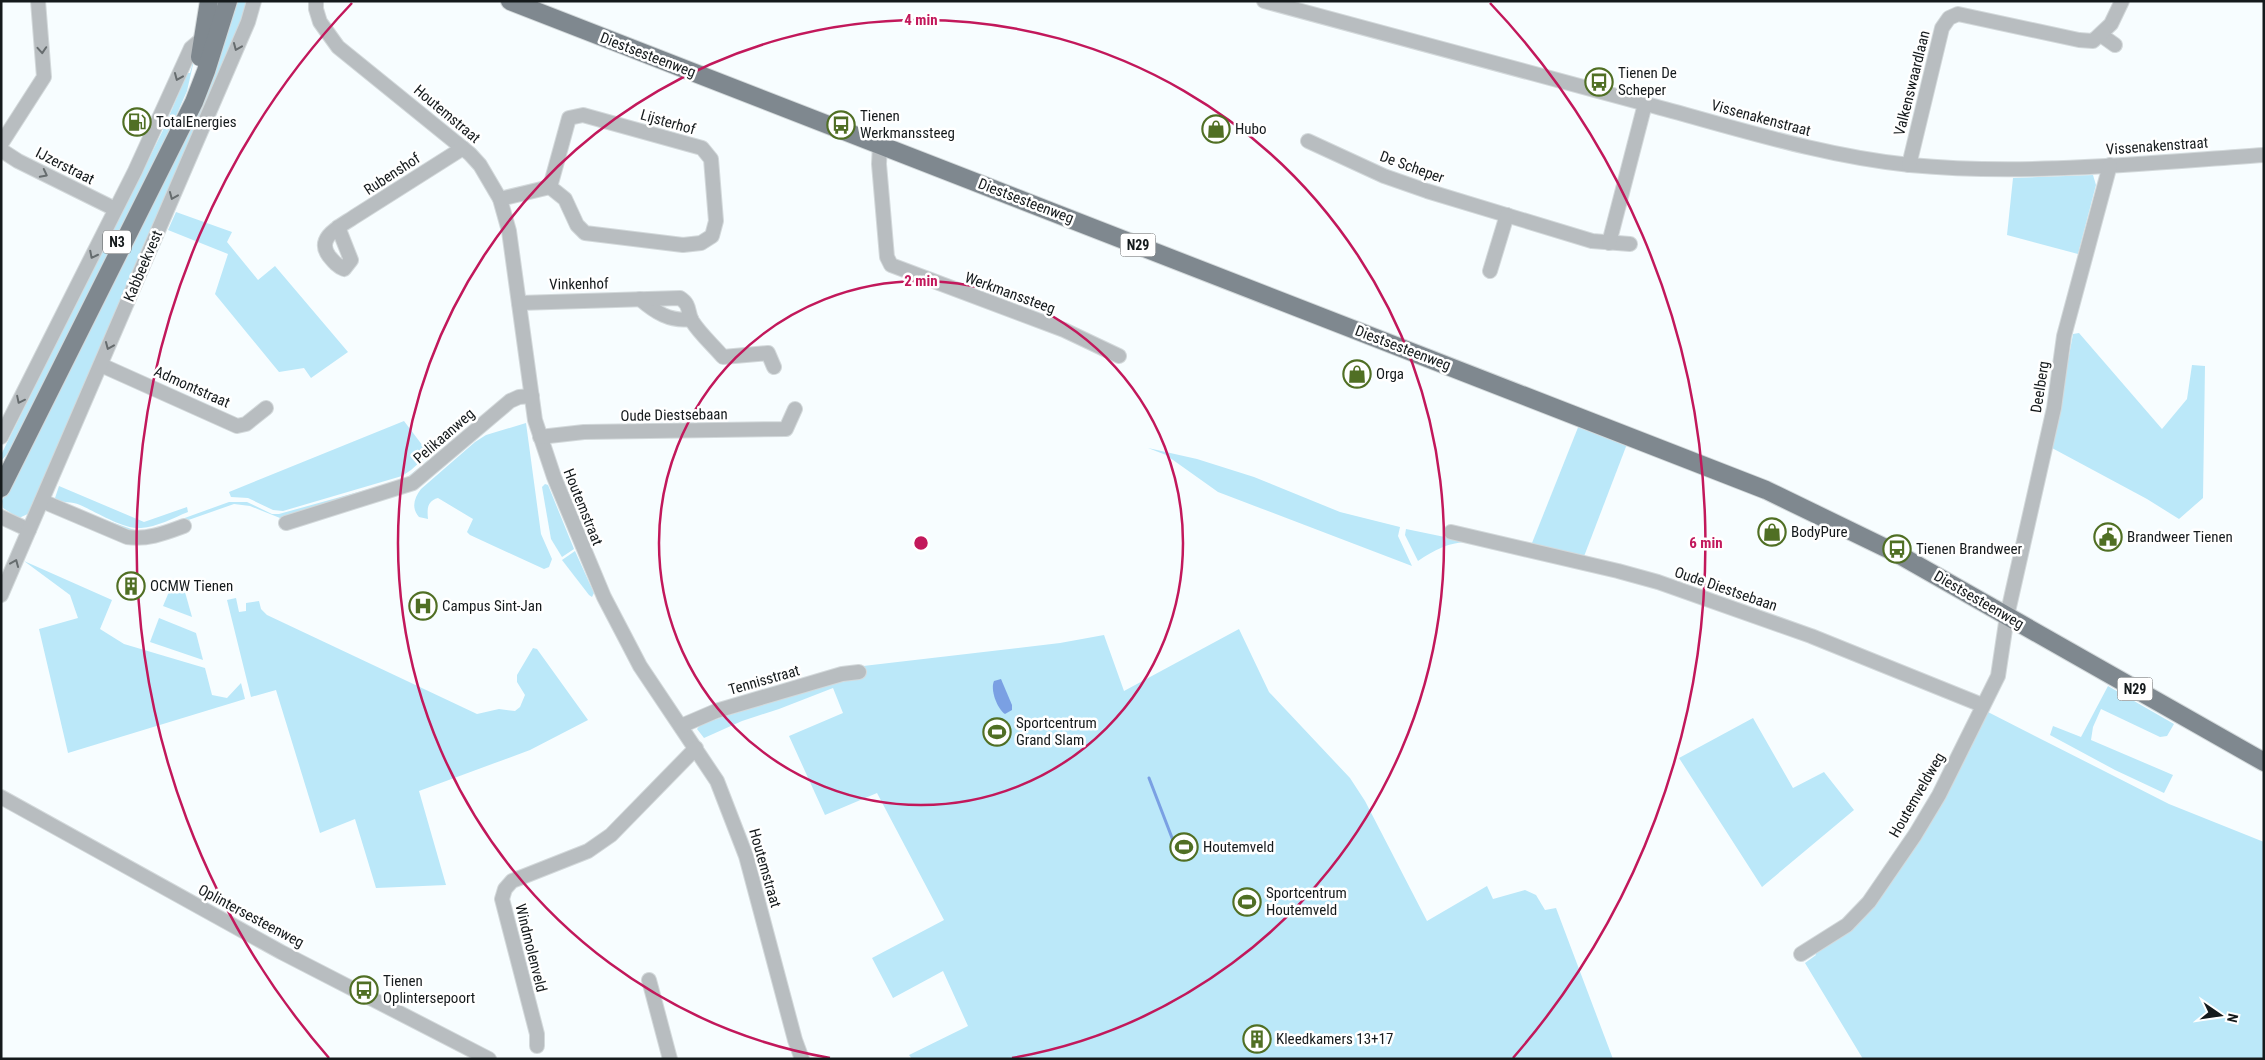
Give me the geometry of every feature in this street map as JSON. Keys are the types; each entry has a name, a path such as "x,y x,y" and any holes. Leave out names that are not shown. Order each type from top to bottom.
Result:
{"main road":[{"name":"Kabbeekvest","path":"1,475 191,90 204,37 209,1"},
{"name":"Kabbeekvest","path":"1,488 194,102 228,1"},
{"name":"Diestsesteenweg","path":"510,1 1724,472 1848,529 2264,762"}],"street":[{"path":"1,144 44,78 38,1"},
{"name":"Kabbeekvest","path":"1,596 248,22 254,1"},
{"name":"Houtemstraat","path":"316,1 320,22 338,47 463,148 480,165 500,199 513,250 532,396 540,437 581,546 604,597 640,666 717,781 736,826 802,1059"},
{"name":"Vissenakenstraat","path":"1264,1 1819,150 1909,165 1997,169 2110,165 2264,155"},
{"path":"2115,45 2101,35 2111,24 2122,1"},
{"name":"Valkenswaardlaan","path":"1909,165 1942,28 1949,18 1958,14 2078,40 2093,41 2101,35"},
{"path":"1,437 157,127 190,48 204,37"},
{"path":"1608,242 1645,104"},
{"name":"Lijsterhof","path":"583,115 702,148 711,159 716,221 712,236 701,243 683,245 585,233 577,225 565,199 550,187 569,118 583,115"},
{"name":"De Scheper","path":"1308,141 1384,176 1592,241 1630,244"},
{"name":"Werkmanssteeg","path":"880,144 879,164 887,258 891,265 1064,330 1119,356"},
{"name":"Rubenshof","path":"338,227 463,148"},
{"name":"IJzerstraat","path":"1,150 18,161 115,209"},
{"name":"Deelberg","path":"2006,616 2054,408 2064,336 2110,165"},
{"path":"500,199 550,187"},
{"path":"1490,271 1507,215"},
{"name":"Vinkenhof","path":"519,303 680,298 690,308 691,319 723,357 768,353 774,367"},
{"path":"640,299 653,310 672,319 691,319"},
{"name":"Admontstraat","path":"101,364 237,426 246,424 266,408"},
{"name":"Pelikaanweg","path":"286,523 413,483 510,401 519,397 532,396"},
{"name":"Oude Diestsebaan","path":"540,437 584,432 786,429 795,409"},
{"path":"42,501 127,537 154,536 184,526"},
{"path":"1,516 29,530"},
{"name":"Oude Diestsebaan","path":"1450,532 1658,582 1811,636 1982,705"},
{"name":"Houtemveldweg","path":"1801,954 1847,925 1869,902 1914,835 1938,795 1998,676 2006,616"},
{"name":"Tennisstraat","path":"681,726 716,711 842,674 859,672"},
{"name":"Windmolenveld","path":"536,1046 536,1034 502,899 505,889 512,881 588,851 611,835 696,748"},
{"name":"Oplintersesteenweg","path":"1,797 281,952 489,1059"},
{"path":"649,980 670,1059"}],"shaded area":[{"path":"238,1 251,1 30,513 19,518 3,508 2,501 223,47"},
{"path":"197,47 187,91 172,125 8,453 1,461 1,455 34,388 29,385 31,382 36,383 70,315 68,309 73,311 112,232 108,229 127,191 132,193 165,126 187,73 190,73"},
{"path":"2093,175 2096,185 2078,254 2007,235 2013,178"},
{"path":"176,212 232,232 227,242 258,280 275,266 348,352 311,378 304,368 279,372 215,294 228,254 168,230"},
{"path":"2079,333 2162,429 2187,399 2192,365 2205,366 2203,498 2179,519 2147,499 2052,448 2073,334"},
{"path":"404,421 429,454 402,476 283,511 273,510 248,498 231,497 229,492"},
{"path":"526,423 541,534 552,559 549,567 544,569 470,535 467,532 473,519 438,498 430,503 428,519 419,517 414,507 415,499 421,489 475,442 486,435"},
{"path":"1579,425 1627,444 1583,559 1530,548"},
{"path":"1148,448 1197,459 1254,477 1340,512 1400,527 1398,536 1412,566 1218,492 1166,455"},
{"path":"430,459 432,462 411,479 280,518 250,506 234,504 160,530 136,535 97,517 143,533 229,502 247,502 272,514 279,514 405,479"},
{"path":"545,484 548,485 574,549 562,557 551,539 542,487"},
{"path":"59,486 144,522 187,507 188,512 153,526 134,528 77,504 58,500 55,498"},
{"path":"1406,529 1469,542 1455,543 1442,547 1418,561 1405,535"},
{"path":"575,551 594,593 592,597 562,560"},
{"path":"24,561 112,600 100,629 124,644 205,668 212,695 227,698 241,683 245,699 68,753 39,629 78,618 70,595"},
{"path":"174,580 183,585 192,617 163,606"},
{"path":"236,598 239,612 246,611 246,603 259,601 261,609 267,615 477,714 499,709 515,711 520,707 525,695 517,682 517,675 533,648 537,649 588,720 530,750 419,791 446,885 376,888 355,819 320,833 276,690 251,697 227,600"},
{"path":"159,618 196,633 203,660 150,642"},
{"name":"Houtemveld","path":"1239,629 1269,692 1350,778 1365,801 1427,921 1487,886 1493,899 1525,890 1536,895 1545,910 1556,908 1613,1059 912,1059 909,1055 968,1026 943,971 893,998 872,958 944,920 877,793 825,815 789,736 843,713 833,688 742,721 704,738 697,729 701,724 839,681 846,668 1060,643 1104,635 1124,691"},
{"path":"2108,686 2174,724 2167,736 2160,737 2101,709 2093,727 2091,740 2173,775 2164,793 2115,770 2050,735 2053,726 2081,737"},
{"path":"1986,711 2169,804 2264,842 2264,1059 1863,1059 1805,963 1816,955 1814,951 1846,931"},
{"path":"1753,718 1793,788 1824,772 1854,810 1762,887 1679,758"}],"water":[{"path":"1001,679 1012,705 1012,710 1005,714 997,703 993,689 994,681"}],"waterway":[{"path":"1149,778 1174,843"}],"place":[{"name":"Tienen De Scheper","path":"1599,82"},
{"name":"TotalEnergies","path":"137,122"},
{"name":"Tienen Werkmanssteeg","path":"841,125"},
{"name":"Hubo","path":"1216,129"},
{"name":"Orga","path":"1357,374"},
{"name":"BodyPure","path":"1772,532"},
{"name":"Brandweer Tienen","path":"2108,537"},
{"name":"Tienen Brandweer","path":"1897,549"},
{"name":"OCMW Tienen","path":"131,586"},
{"name":"Campus Sint-Jan","path":"423,606"},
{"name":"Sportcentrum Grand Slam","path":"997,732"},
{"name":"Houtemveld","path":"1184,847"},
{"name":"Sportcentrum Houtemveld","path":"1247,902"},
{"name":"Tienen Oplintersepoort","path":"364,990"},
{"name":"Kleedkamers 13+17","path":"1257,1039"}]}
